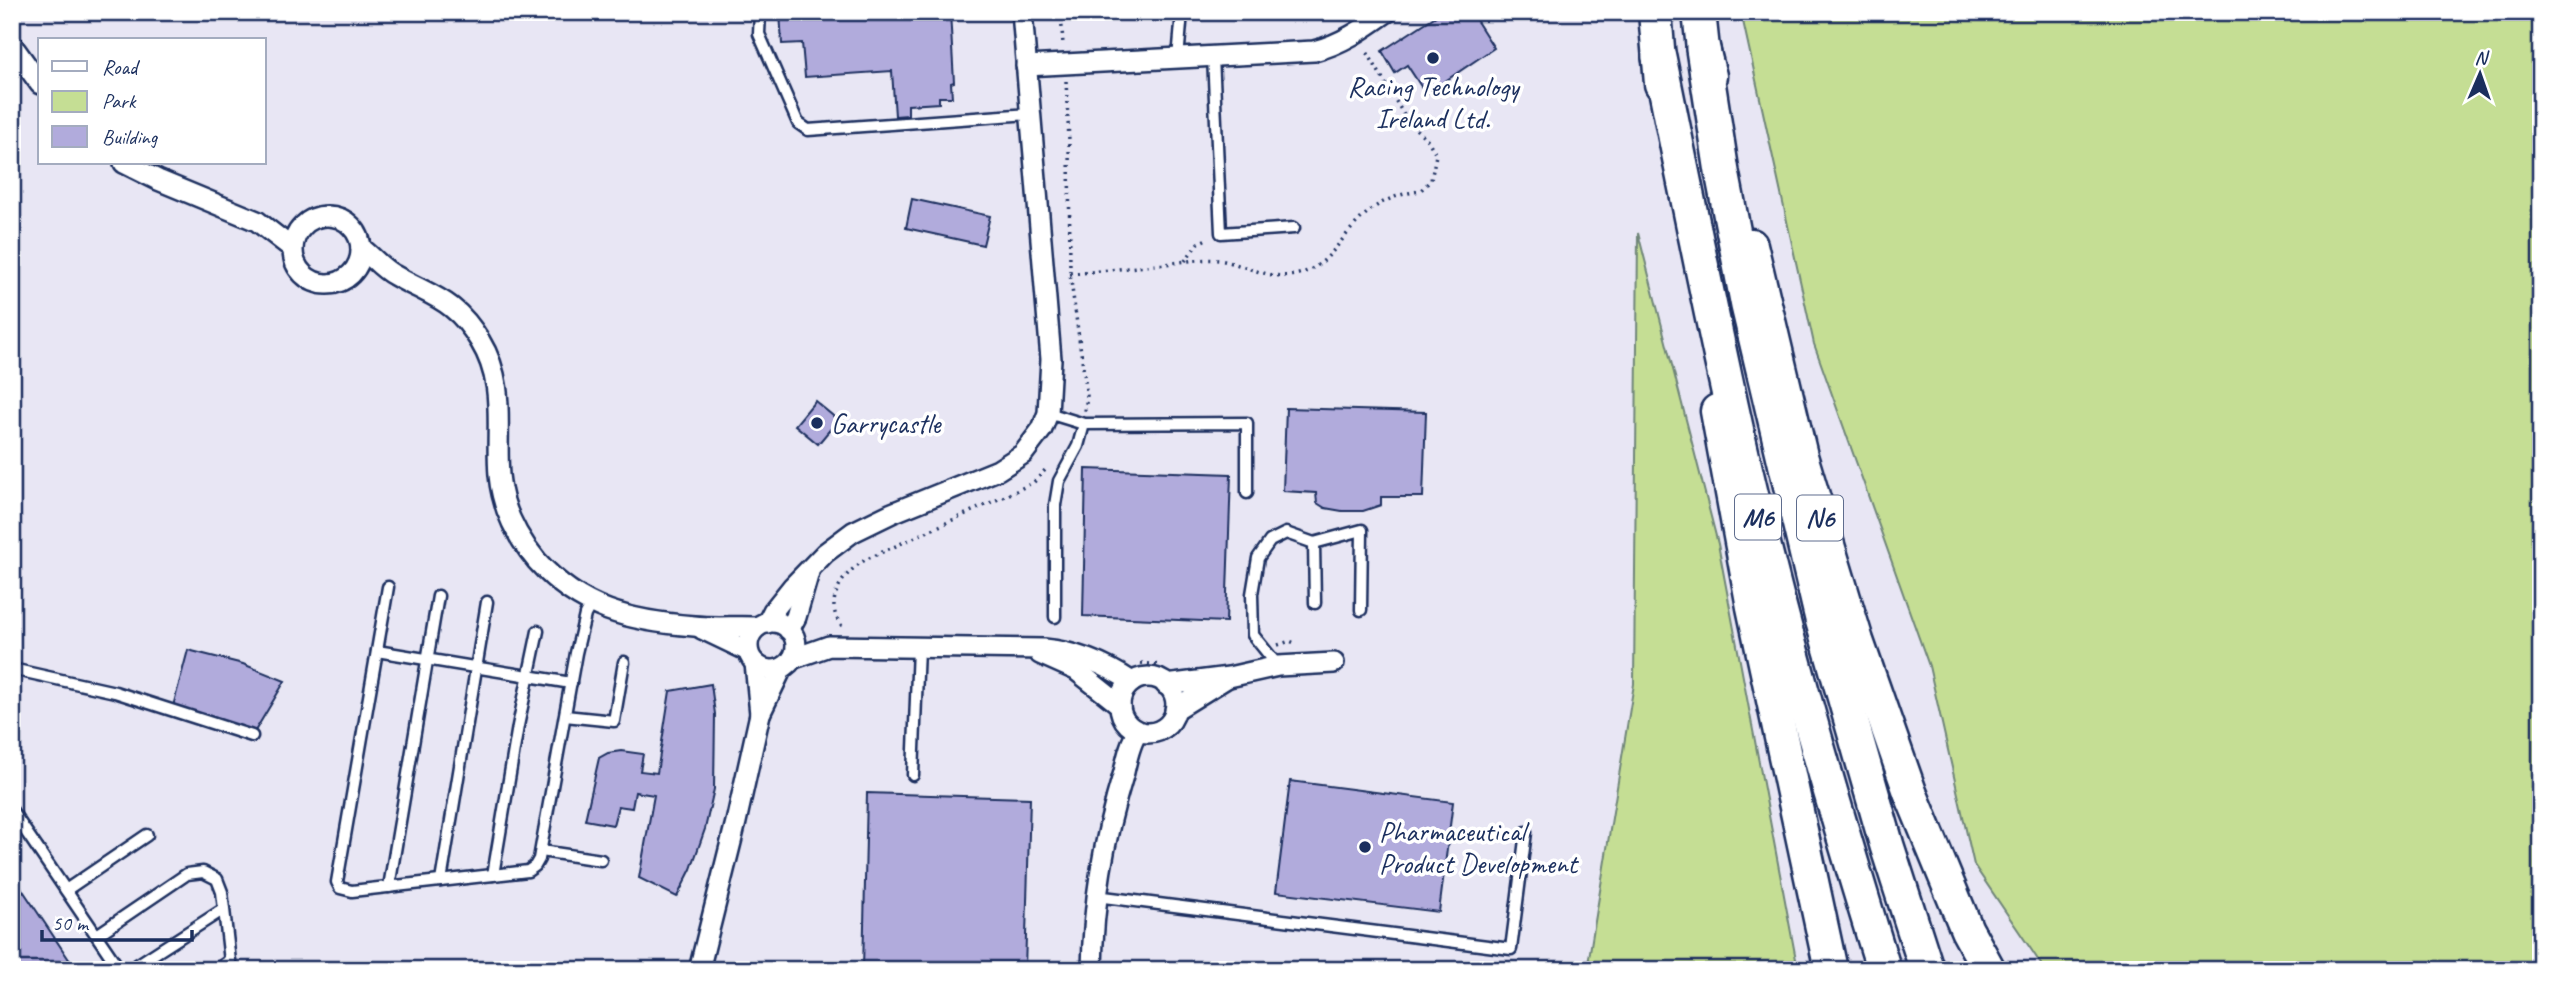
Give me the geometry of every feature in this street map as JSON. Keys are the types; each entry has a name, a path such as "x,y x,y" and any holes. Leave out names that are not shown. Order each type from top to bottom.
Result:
{"highway":[{"path":"1655,12 1667,163 1696,320 1720,425 1753,607 1831,970"},
{"name":"N6","path":"1699,12 1703,49 1801,456 1857,641 1910,792 1967,930 1989,970"},
{"name":"M6","path":"1703,49 1722,172 1748,306 1819,605 1887,846 1927,970"},
{"name":"M6","path":"1659,57 1732,411 1779,603 1839,825 1884,970"}],"street":[{"path":"760,715 750,637 825,553 853,532 1009,463 1032,444 1048,413 1051,359 1022,12"},
{"path":"1026,66 1314,51 1355,35 1387,12"},
{"path":"12,45 38,80"},
{"path":"126,164 257,221 292,248"},
{"path":"257,221 305,223 322,216 341,218 355,230 361,248 358,266 349,276 334,284 313,281 298,268 292,248 294,239 305,223"},
{"path":"361,248 391,274 437,296 453,307 479,338 494,371 499,396 501,495 511,522 528,550 563,587 591,604 632,617 695,626 783,625 790,632 795,644 760,715 699,970"},
{"path":"349,276 391,274"},
{"path":"790,632 809,571"},
{"path":"695,626 752,657 768,670 829,646"},
{"path":"790,632 829,646 1044,649 1072,653 1119,673 1132,682"},
{"path":"1029,650 1076,670 1120,705"},
{"path":"1229,677 1175,710 1166,727 1148,733 1138,732 1125,721 1120,705 1121,696 1132,682 1165,675 1229,677 1278,666 1334,663"},
{"path":"1165,675 1175,710"},
{"path":"1092,970 1096,896 1108,825 1138,732"}],"lane":[{"path":"760,12 759,34 798,122 808,130 1030,114"},
{"path":"1178,58 1182,12"},
{"path":"1213,56 1221,233 1294,228"},
{"path":"1048,413 1084,424 1247,423 1247,493"},
{"path":"1055,617 1055,505 1059,481 1078,446 1084,424"},
{"path":"1278,666 1252,635 1252,594 1258,558 1269,541 1286,533 1314,543 1362,530 1361,610"},
{"path":"1314,543 1315,604"},
{"path":"388,587 337,882 340,888 352,891 528,871 535,866 541,850 585,615 591,604"},
{"path":"389,887 439,596"},
{"path":"441,881 487,602"},
{"path":"493,875 518,726 538,631"},
{"path":"913,775 918,648"},
{"path":"377,651 571,683"},
{"path":"565,716 614,721 624,662"},
{"path":"12,669 115,692 252,736"},
{"path":"12,811 120,970"},
{"path":"1096,896 1511,949 1526,832"},
{"path":"66,890 147,835"},
{"path":"541,850 601,860"},
{"path":"97,935 187,874 202,872 217,879 224,909 231,965 216,970"},
{"path":"129,970 224,909"}],"path":[{"path":"1061,12 1069,140 1070,274 1087,395 1084,424"},
{"path":"1070,274 1184,261 1219,260 1272,275 1299,274 1316,267 1337,247 1353,226 1380,203 1398,194 1420,191 1431,180 1436,155 1428,140 1408,122 1355,35"},
{"path":"1184,261 1198,243 1221,233"},
{"path":"846,631 834,613 834,603 840,585 852,568 1034,482 1051,464"},
{"path":"1264,649 1290,641 1306,646"},
{"path":"1133,661 1165,675"}],"green space":[{"path":"1741,12 2541,12 2541,970 2045,970 1974,865 1929,666 1814,344"},
{"path":"1638,233 1718,544 1798,970 1587,970 1634,684"}],"building":[{"path":"780,12 950,12 954,82 951,83 952,97 939,97 939,103 908,105 908,115 895,116 892,71 805,77 802,43 782,44"},
{"name":"Racing Technology Ireland Ltd.","path":"1442,12 1471,12 1494,48 1426,94 1407,65 1395,73 1382,51"},
{"path":"912,199 990,216 983,245 906,228"},
{"name":"Garrycastle","path":"815,401 838,420 818,444 795,425"},
{"path":"1286,408 1426,412 1423,497 1381,497 1381,505 1363,511 1342,511 1325,508 1317,503 1316,493 1283,491"},
{"path":"1086,469 1231,474 1226,622 1083,616"},
{"path":"188,650 243,664 285,681 252,736 172,710"},
{"path":"711,684 715,714 714,789 705,829 691,869 677,897 639,878 654,795 635,792 632,808 618,806 613,825 585,820 599,758 621,751 643,754 640,771 657,773 670,691"},
{"name":"Pharmaceutical Product Development","path":"1290,781 1453,802 1439,912 1276,892"},
{"path":"867,793 1030,798 1025,970 863,970"},
{"path":"12,874 76,970 12,970"}],"place":[{"name":"Racing Technology Ireland Ltd.","path":"1433,58"},
{"name":"Garrycastle","path":"817,423"},
{"name":"Pharmaceutical Product Development","path":"1365,847"}]}
